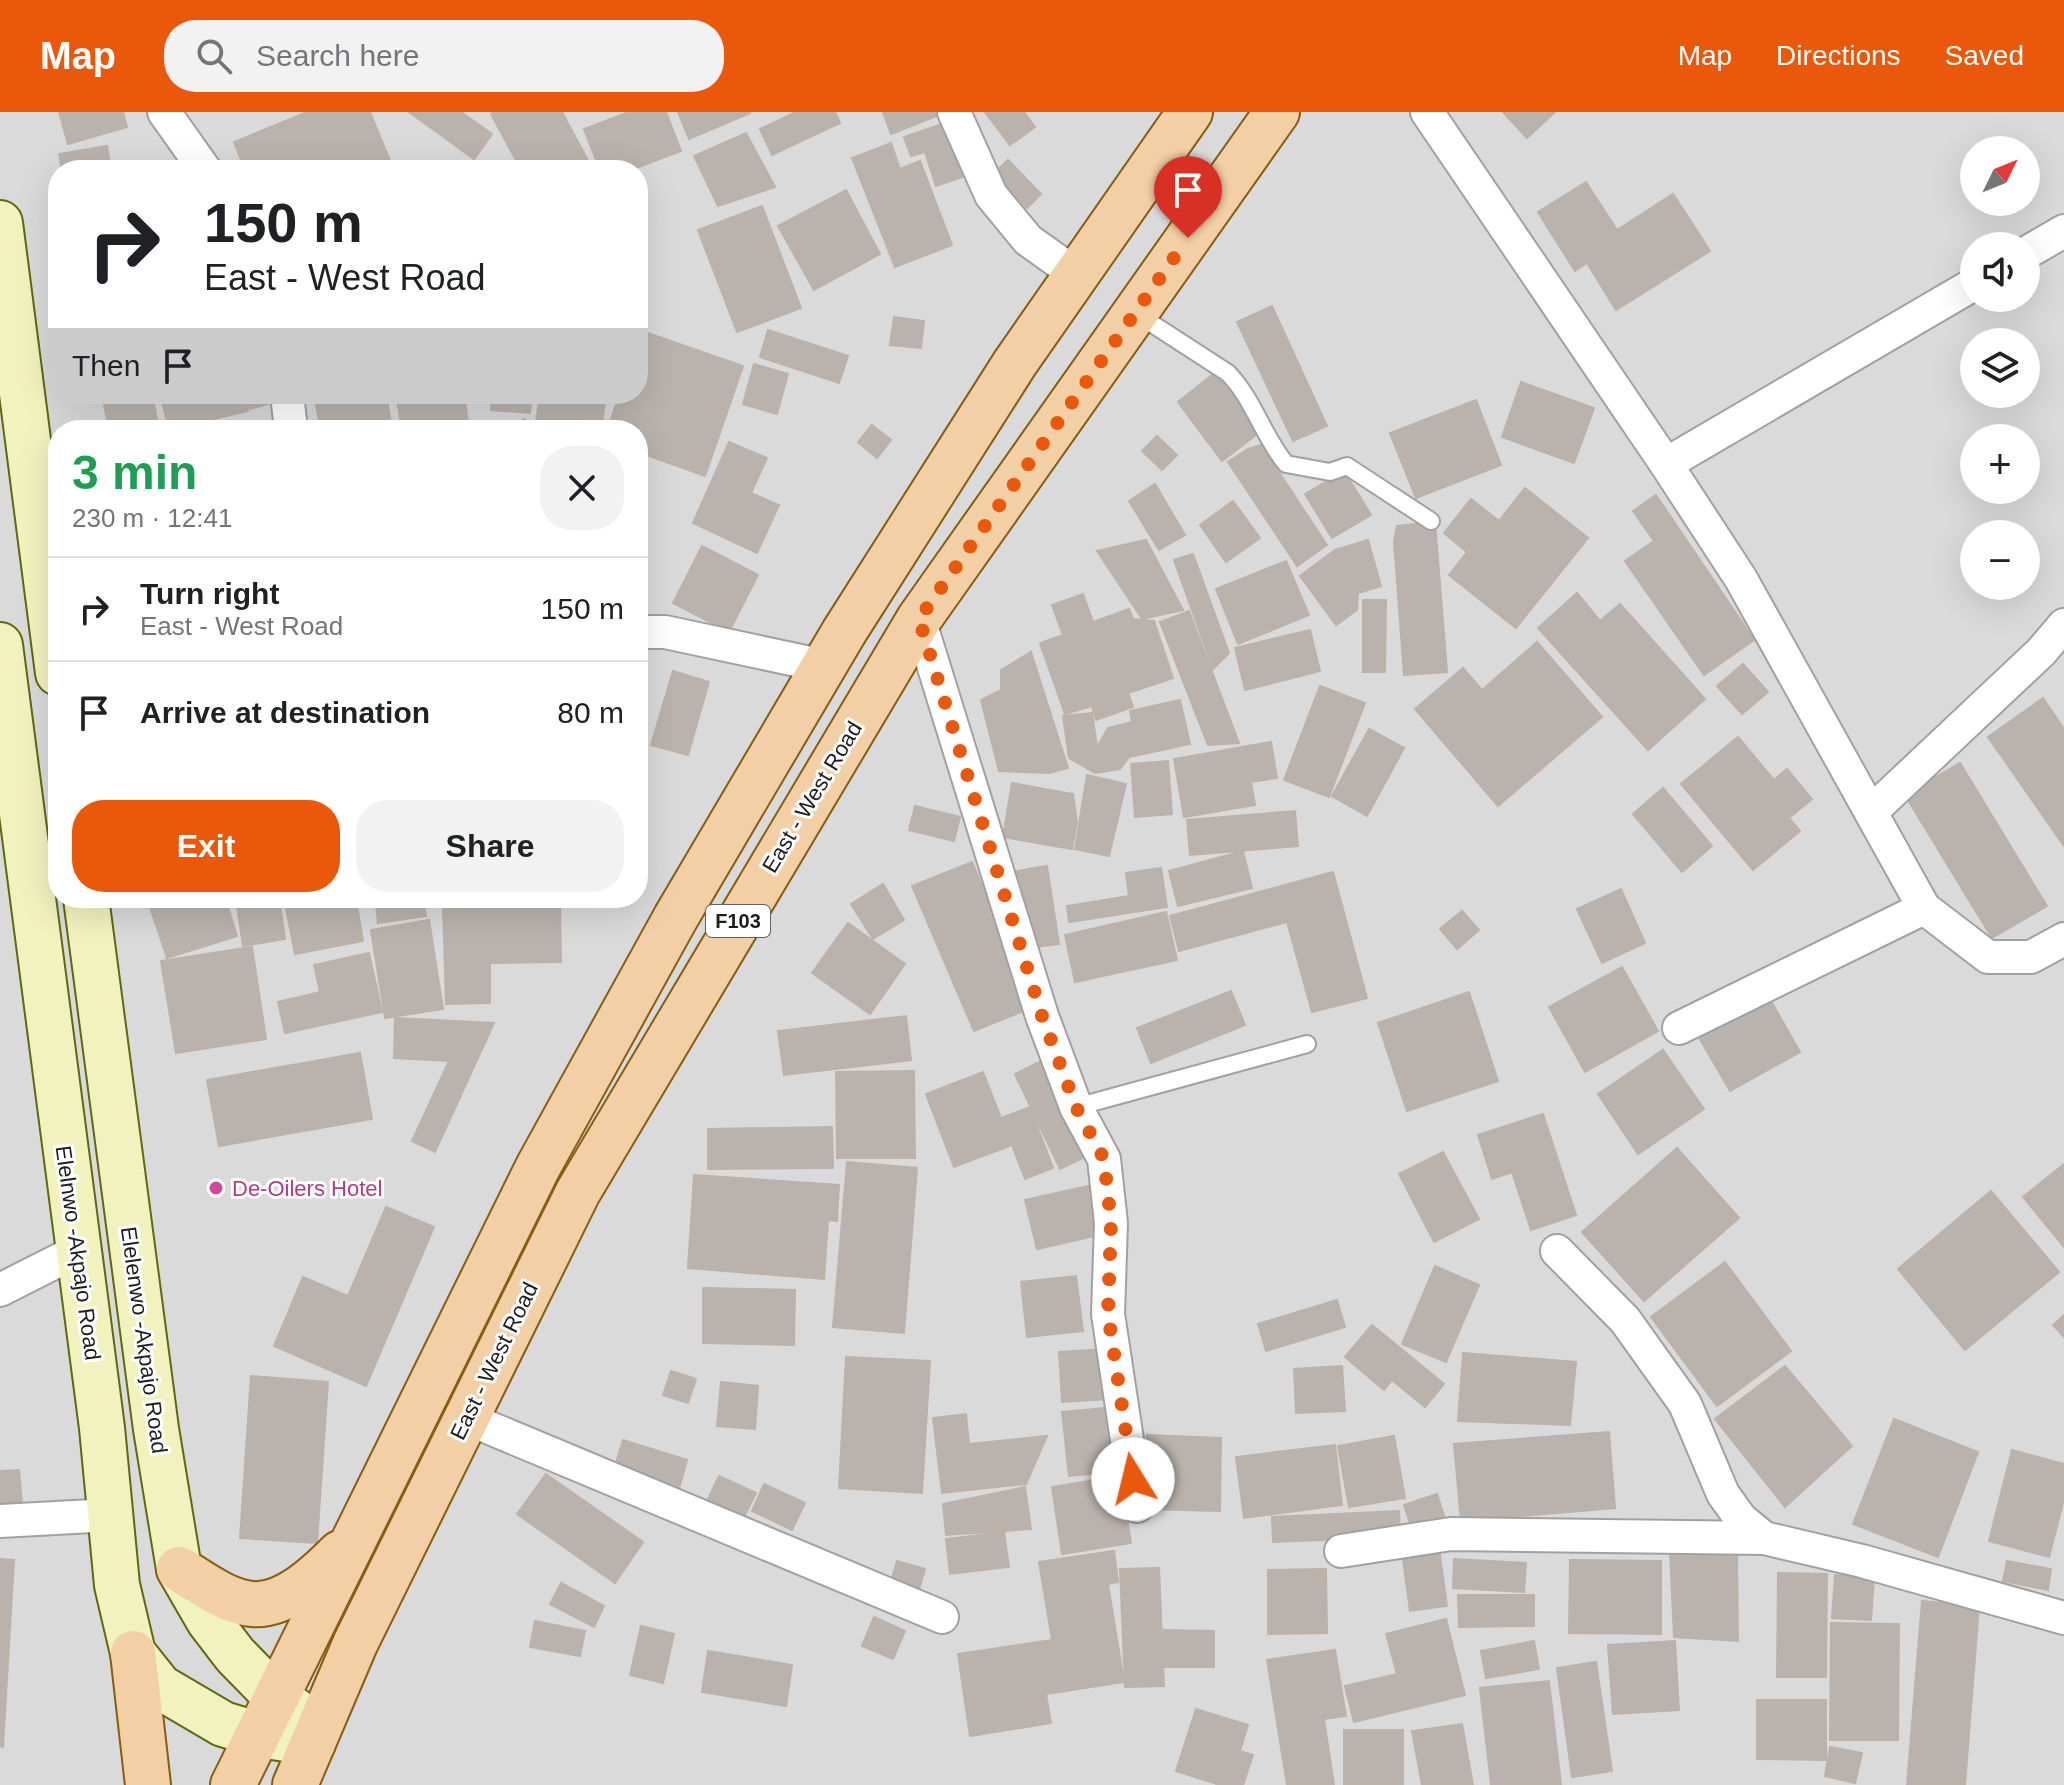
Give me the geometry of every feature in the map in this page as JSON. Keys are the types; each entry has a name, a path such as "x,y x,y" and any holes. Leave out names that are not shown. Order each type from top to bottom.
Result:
{"main road":[{"name":"East - West Road","path":"233,1785 538,1167 676,917 824,666 1015,363 1190,112"},
{"name":"East - West Road","path":"295,1785 355,1644 578,1192 919,619 1277,112"},
{"path":"0,223 48,595"},
{"name":"Elelnwo -Akpajo Road","path":"0,645 4,713 77,1251 117,1585 133,1653 160,1687 223,1724 268,1716"},
{"name":"Elelenwo -Akpajo Road","path":"87,908 153,1414 179,1569 209,1621 235,1655 268,1716 316,1735"},
{"path":"179,1569 222,1594 253,1604 288,1596 321,1572 356,1537"},
{"path":"133,1653 148,1785"}],"street":[{"path":"164,112 198,160"},
{"path":"954,112 991,195 1028,240 1077,275"},
{"path":"1427,112 1741,579 1924,908 1988,957 2031,957 2064,939"},
{"path":"2040,245 2064,231"},
{"path":"1666,464 1960,292"},
{"path":"919,619 1042,1016 1076,1107 1104,1159 1111,1223 1108,1314 1137,1506"},
{"path":"1871,812 2041,652 2064,625"},
{"path":"648,632 665,632 824,666"},
{"path":"1679,1028 1924,908"},
{"path":"0,1290 77,1251"},
{"path":"1557,1251 1625,1320 1685,1404 1723,1494 1741,1519 1764,1538"},
{"path":"466,1418 942,1617"},
{"path":"0,1521 111,1515"},
{"path":"1341,1551 1451,1534 1764,1538 1862,1561 2064,1618"}],"lane":[{"path":"1135,314 1228,373 1240,385 1273,449 1286,464 1330,472 1347,466 1431,521"},
{"path":"1076,1107 1307,1044"}],"shaded area":[{"path":"0,112 2064,112 2064,1785 0,1785"}],"building":[{"path":"59,112 123,112 127,127 68,144"},
{"path":"307,112 370,112 390,160 241,160 234,142"},
{"path":"409,112 461,112 492,134 474,159"},
{"path":"562,112 588,160 516,160 491,114"},
{"path":"629,112 666,112 681,151 648,164 648,160 596,160 584,129"},
{"path":"678,112 750,112 750,113 689,139"},
{"path":"796,112 835,112 840,123 772,155 760,129"},
{"path":"883,112 944,112 944,113 891,134"},
{"path":"985,112 1024,112 1035,127 1010,145"},
{"path":"1503,112 1555,112 1527,138"},
{"path":"948,122 965,176 936,186 925,152 911,156 904,137"},
{"path":"746,133 775,187 718,206 694,156"},
{"path":"891,143 900,169 920,161 952,245 895,267 852,158"},
{"path":"107,146 109,160 60,160 59,154"},
{"path":"1008,160 1041,194 1027,208 994,173"},
{"path":"1586,182 1617,230 1673,194 1710,251 1616,310 1587,263 1575,271 1538,212"},
{"path":"846,190 880,254 814,290 778,226"},
{"path":"762,206 801,308 737,332 698,230"},
{"path":"1272,306 1327,426 1293,441 1237,322"},
{"path":"894,317 924,321 921,348 890,345"},
{"path":"768,330 848,356 839,383 760,357"},
{"path":"648,333 743,366 705,476 648,456 648,420 611,420 616,404 648,404"},
{"path":"754,364 788,374 777,414 743,404"},
{"path":"1216,372 1261,431 1222,461 1178,402"},
{"path":"1521,382 1594,408 1574,463 1502,437"},
{"path":"1476,400 1501,465 1416,498 1390,433"},
{"path":"104,404 154,404 157,420 107,420"},
{"path":"163,404 246,404 248,411 208,420 167,420"},
{"path":"249,404 267,404 250,409"},
{"path":"316,404 388,404 390,420 319,420"},
{"path":"398,404 465,404 468,420 400,420"},
{"path":"491,404 531,404 530,413 491,410"},
{"path":"539,404 605,404 602,420 536,420"},
{"path":"872,425 891,440 877,458 858,442"},
{"path":"1157,436 1177,455 1162,470 1142,451"},
{"path":"729,442 767,458 751,493 779,505 757,553 693,523"},
{"path":"1261,445 1327,545 1297,566 1228,462"},
{"path":"1344,471 1371,515 1332,538 1305,494"},
{"path":"1155,484 1185,535 1159,550 1129,501"},
{"path":"1525,488 1588,538 1516,628 1449,575 1467,552 1444,533 1471,499 1499,521"},
{"path":"1656,495 1754,640 1704,675 1625,561 1654,541 1633,511"},
{"path":"1233,501 1260,538 1226,562 1200,525"},
{"path":"1435,522 1447,672 1404,675 1394,542 1397,526"},
{"path":"1146,540 1183,610 1142,619 1097,551"},
{"path":"1368,540 1381,586 1358,593 1357,610 1336,625 1300,576 1335,550"},
{"path":"702,546 758,575 729,632 673,603"},
{"path":"1193,554 1229,653 1213,669 1174,560"},
{"path":"1286,561 1309,615 1238,644 1216,589"},
{"path":"1577,593 1600,621 1620,604 1705,699 1648,750 1538,628"},
{"path":"1083,594 1093,622 1129,609 1133,619 1154,621 1173,678 1128,693 1133,707 1096,720 1092,706 1065,714 1040,643 1063,635 1052,605"},
{"path":"1363,600 1386,600 1385,672 1363,672"},
{"path":"1189,611 1239,743 1208,745 1160,622"},
{"path":"1310,630 1320,671 1245,690 1235,648"},
{"path":"1537,642 1602,717 1498,806 1415,709 1463,668 1482,690"},
{"path":"1031,652 1068,768 1049,773 999,771 981,700 1001,690 1001,670"},
{"path":"1743,664 1768,692 1742,714 1717,686"},
{"path":"673,671 709,682 688,755 651,745"},
{"path":"1320,686 1365,703 1329,797 1284,780"},
{"path":"2043,698 2064,729 2064,846 1988,737"},
{"path":"1180,700 1190,744 1129,757 1120,769 1095,773 1069,758 1063,716 1092,713 1097,747 1108,728 1132,722 1130,711"},
{"path":"1369,729 1404,748 1367,816 1332,796"},
{"path":"1738,737 1774,780 1787,769 1812,799 1789,818 1800,831 1753,870 1681,784"},
{"path":"1271,742 1277,778 1251,782 1255,805 1184,817 1174,759"},
{"path":"1168,761 1172,814 1135,817 1131,764"},
{"path":"1960,763 2047,906 1992,938 1905,795"},
{"path":"1087,775 1126,784 1109,856 1075,849"},
{"path":"1012,783 1073,794 1077,822 1072,849 1003,837"},
{"path":"1663,788 1712,846 1682,872 1633,814"},
{"path":"915,806 960,817 954,841 909,830"},
{"path":"1295,811 1298,846 1190,855 1187,820"},
{"path":"1243,851 1252,888 1178,906 1169,871"},
{"path":"972,862 1033,1007 974,1031 912,886"},
{"path":"1047,866 1059,944 1029,948 1017,871"},
{"path":"1161,868 1167,907 1069,922 1067,906 1129,896 1126,873"},
{"path":"1333,872 1367,998 1312,1012 1287,922 1179,951 1170,916"},
{"path":"883,884 904,920 873,939 851,904"},
{"path":"1621,889 1645,943 1602,963 1577,909"},
{"path":"150,908 228,908 237,936 167,958"},
{"path":"237,908 280,908 285,939 243,946"},
{"path":"286,908 357,908 363,941 295,954"},
{"path":"376,908 425,908 426,916 378,923"},
{"path":"443,908 560,908 561,962 490,963 490,1003 446,1004"},
{"path":"1462,911 1479,930 1457,949 1440,929"},
{"path":"1166,912 1177,960 1075,982 1065,935"},
{"path":"429,920 443,1009 385,1018 371,930"},
{"path":"848,923 905,964 870,1014 812,973"},
{"path":"252,947 266,1039 176,1053 161,961"},
{"path":"369,953 382,1012 285,1033 278,1002 320,992 314,965"},
{"path":"1622,967 1658,1031 1585,1072 1549,1007"},
{"path":"1231,991 1245,1025 1151,1063 1137,1028"},
{"path":"1469,992 1498,1081 1407,1111 1378,1023"},
{"path":"1767,994 1800,1052 1730,1091 1697,1034"},
{"path":"906,1016 911,1060 784,1075 778,1031"},
{"path":"395,1018 494,1023 435,1152 412,1141 449,1061 394,1058"},
{"path":"1663,1050 1704,1109 1638,1154 1598,1094"},
{"path":"360,1053 372,1119 219,1146 207,1080"},
{"path":"1047,1058 1093,1153 1060,1169 1015,1074"},
{"path":"914,1071 915,1158 837,1158 836,1072"},
{"path":"983,1072 1001,1118 1030,1107 1053,1168 1025,1179 1012,1145 954,1167 926,1094"},
{"path":"1543,1114 1576,1215 1531,1230 1512,1172 1492,1179 1478,1135"},
{"path":"832,1127 833,1168 708,1169 708,1129"},
{"path":"1677,1148 1739,1218 1644,1301 1582,1232"},
{"path":"1443,1152 1479,1219 1434,1242 1399,1174"},
{"path":"847,1162 917,1168 904,1333 833,1327"},
{"path":"2064,1164 2064,1247 2023,1197"},
{"path":"694,1175 839,1185 837,1221 828,1220 824,1279 688,1268"},
{"path":"1097,1184 1108,1233 1037,1249 1025,1200"},
{"path":"1991,1191 2059,1272 1965,1350 1898,1269"},
{"path":"386,1207 434,1227 366,1386 274,1346 303,1277 348,1296"},
{"path":"1725,1262 1791,1351 1717,1406 1651,1317"},
{"path":"1435,1266 1479,1285 1446,1362 1402,1344"},
{"path":"1076,1276 1083,1331 1027,1337 1021,1282"},
{"path":"703,1288 795,1290 794,1345 703,1343"},
{"path":"1337,1300 1345,1327 1266,1351 1258,1324"},
{"path":"2064,1315 2064,1337 2053,1325"},
{"path":"1372,1325 1444,1384 1425,1407 1392,1380 1384,1390 1345,1357"},
{"path":"1105,1349 1108,1399 1062,1402 1059,1352"},
{"path":"1463,1353 1576,1362 1570,1425 1458,1421"},
{"path":"846,1357 930,1361 922,1493 839,1488"},
{"path":"1342,1366 1345,1411 1296,1413 1294,1369"},
{"path":"1785,1366 1852,1446 1785,1507 1715,1419"},
{"path":"671,1371 696,1379 688,1403 663,1395"},
{"path":"251,1376 328,1382 317,1543 240,1538"},
{"path":"721,1382 758,1386 755,1429 717,1426"},
{"path":"1116,1407 1122,1471 1069,1476 1062,1412"},
{"path":"966,1414 969,1444 1047,1436 1026,1484 942,1493 933,1418"},
{"path":"1894,1419 1978,1452 1938,1557 1853,1524"},
{"path":"1609,1432 1615,1508 1461,1521 1454,1444"},
{"path":"1147,1435 1221,1438 1220,1511 1145,1509"},
{"path":"1394,1436 1405,1498 1349,1507 1338,1446"},
{"path":"623,1440 687,1460 677,1496 612,1476"},
{"path":"1335,1445 1342,1505 1244,1518 1236,1457"},
{"path":"2012,1450 2064,1464 2064,1499 2049,1557 1989,1541"},
{"path":"19,1470 22,1505 0,1507 0,1471"},
{"path":"546,1474 643,1542 615,1583 517,1514"},
{"path":"719,1476 756,1493 744,1517 708,1499"},
{"path":"1120,1476 1131,1543 1062,1554 1052,1487"},
{"path":"764,1484 805,1503 792,1530 752,1511"},
{"path":"1025,1487 1031,1529 946,1535 943,1504"},
{"path":"1437,1494 1446,1522 1413,1533 1404,1505"},
{"path":"1399,1511 1400,1537 1273,1542 1272,1517"},
{"path":"1004,1532 1009,1567 950,1574 946,1539"},
{"path":"1438,1541 1447,1606 1410,1611 1401,1545"},
{"path":"1114,1551 1118,1582 1108,1584 1124,1682 1046,1694 1051,1723 970,1736 958,1654 1052,1640 1039,1562"},
{"path":"1670,1552 1737,1552 1738,1641 1674,1637"},
{"path":"0,1559 14,1560 3,1747 0,1746"},
{"path":"1454,1559 1526,1563 1524,1592 1453,1588"},
{"path":"1570,1560 1661,1561 1661,1634 1569,1633"},
{"path":"897,1561 925,1569 918,1593 890,1585"},
{"path":"2007,1561 2051,1569 2048,1590 2003,1581"},
{"path":"1159,1568 1164,1686 1125,1687 1120,1569"},
{"path":"1326,1569 1327,1633 1268,1634 1268,1570"},
{"path":"1778,1573 1827,1574 1826,1677 1777,1677"},
{"path":"1835,1575 1874,1578 1871,1620 1832,1618"},
{"path":"561,1583 604,1606 594,1627 550,1604"},
{"path":"1458,1595 1534,1595 1534,1626 1459,1627"},
{"path":"1922,1601 1979,1606 1965,1785 1907,1785"},
{"path":"874,1617 905,1631 893,1659 862,1646"},
{"path":"1446,1619 1465,1695 1354,1722 1345,1686 1397,1674 1386,1634"},
{"path":"535,1621 585,1631 580,1656 530,1647"},
{"path":"1831,1623 1899,1624 1898,1740 1830,1740"},
{"path":"641,1626 674,1634 663,1683 630,1675"},
{"path":"1164,1630 1214,1631 1214,1667 1164,1667"},
{"path":"1534,1641 1539,1669 1486,1678 1481,1651"},
{"path":"1675,1641 1679,1710 1613,1714 1608,1645"},
{"path":"1335,1650 1346,1716 1324,1719 1334,1785 1287,1785 1267,1660"},
{"path":"708,1651 792,1665 786,1706 702,1692"},
{"path":"1596,1662 1612,1771 1572,1777 1557,1668"},
{"path":"1549,1681 1561,1785 1491,1785 1480,1688"},
{"path":"1757,1700 1826,1700 1826,1760 1757,1759"},
{"path":"1196,1709 1248,1725 1240,1751 1253,1755 1243,1785 1220,1785 1176,1771"},
{"path":"1462,1724 1473,1785 1422,1785 1412,1731"},
{"path":"1344,1730 1403,1730 1403,1785 1344,1785"},
{"path":"1830,1747 1862,1753 1855,1783 1825,1776"}],"place":[{"name":"De-Oilers Hotel","path":"216,1188"}],"route":[{"path":"1133,1479 1108,1314 1111,1223 1104,1159 1076,1107 1042,1016 919,619 1188,238"}]}
